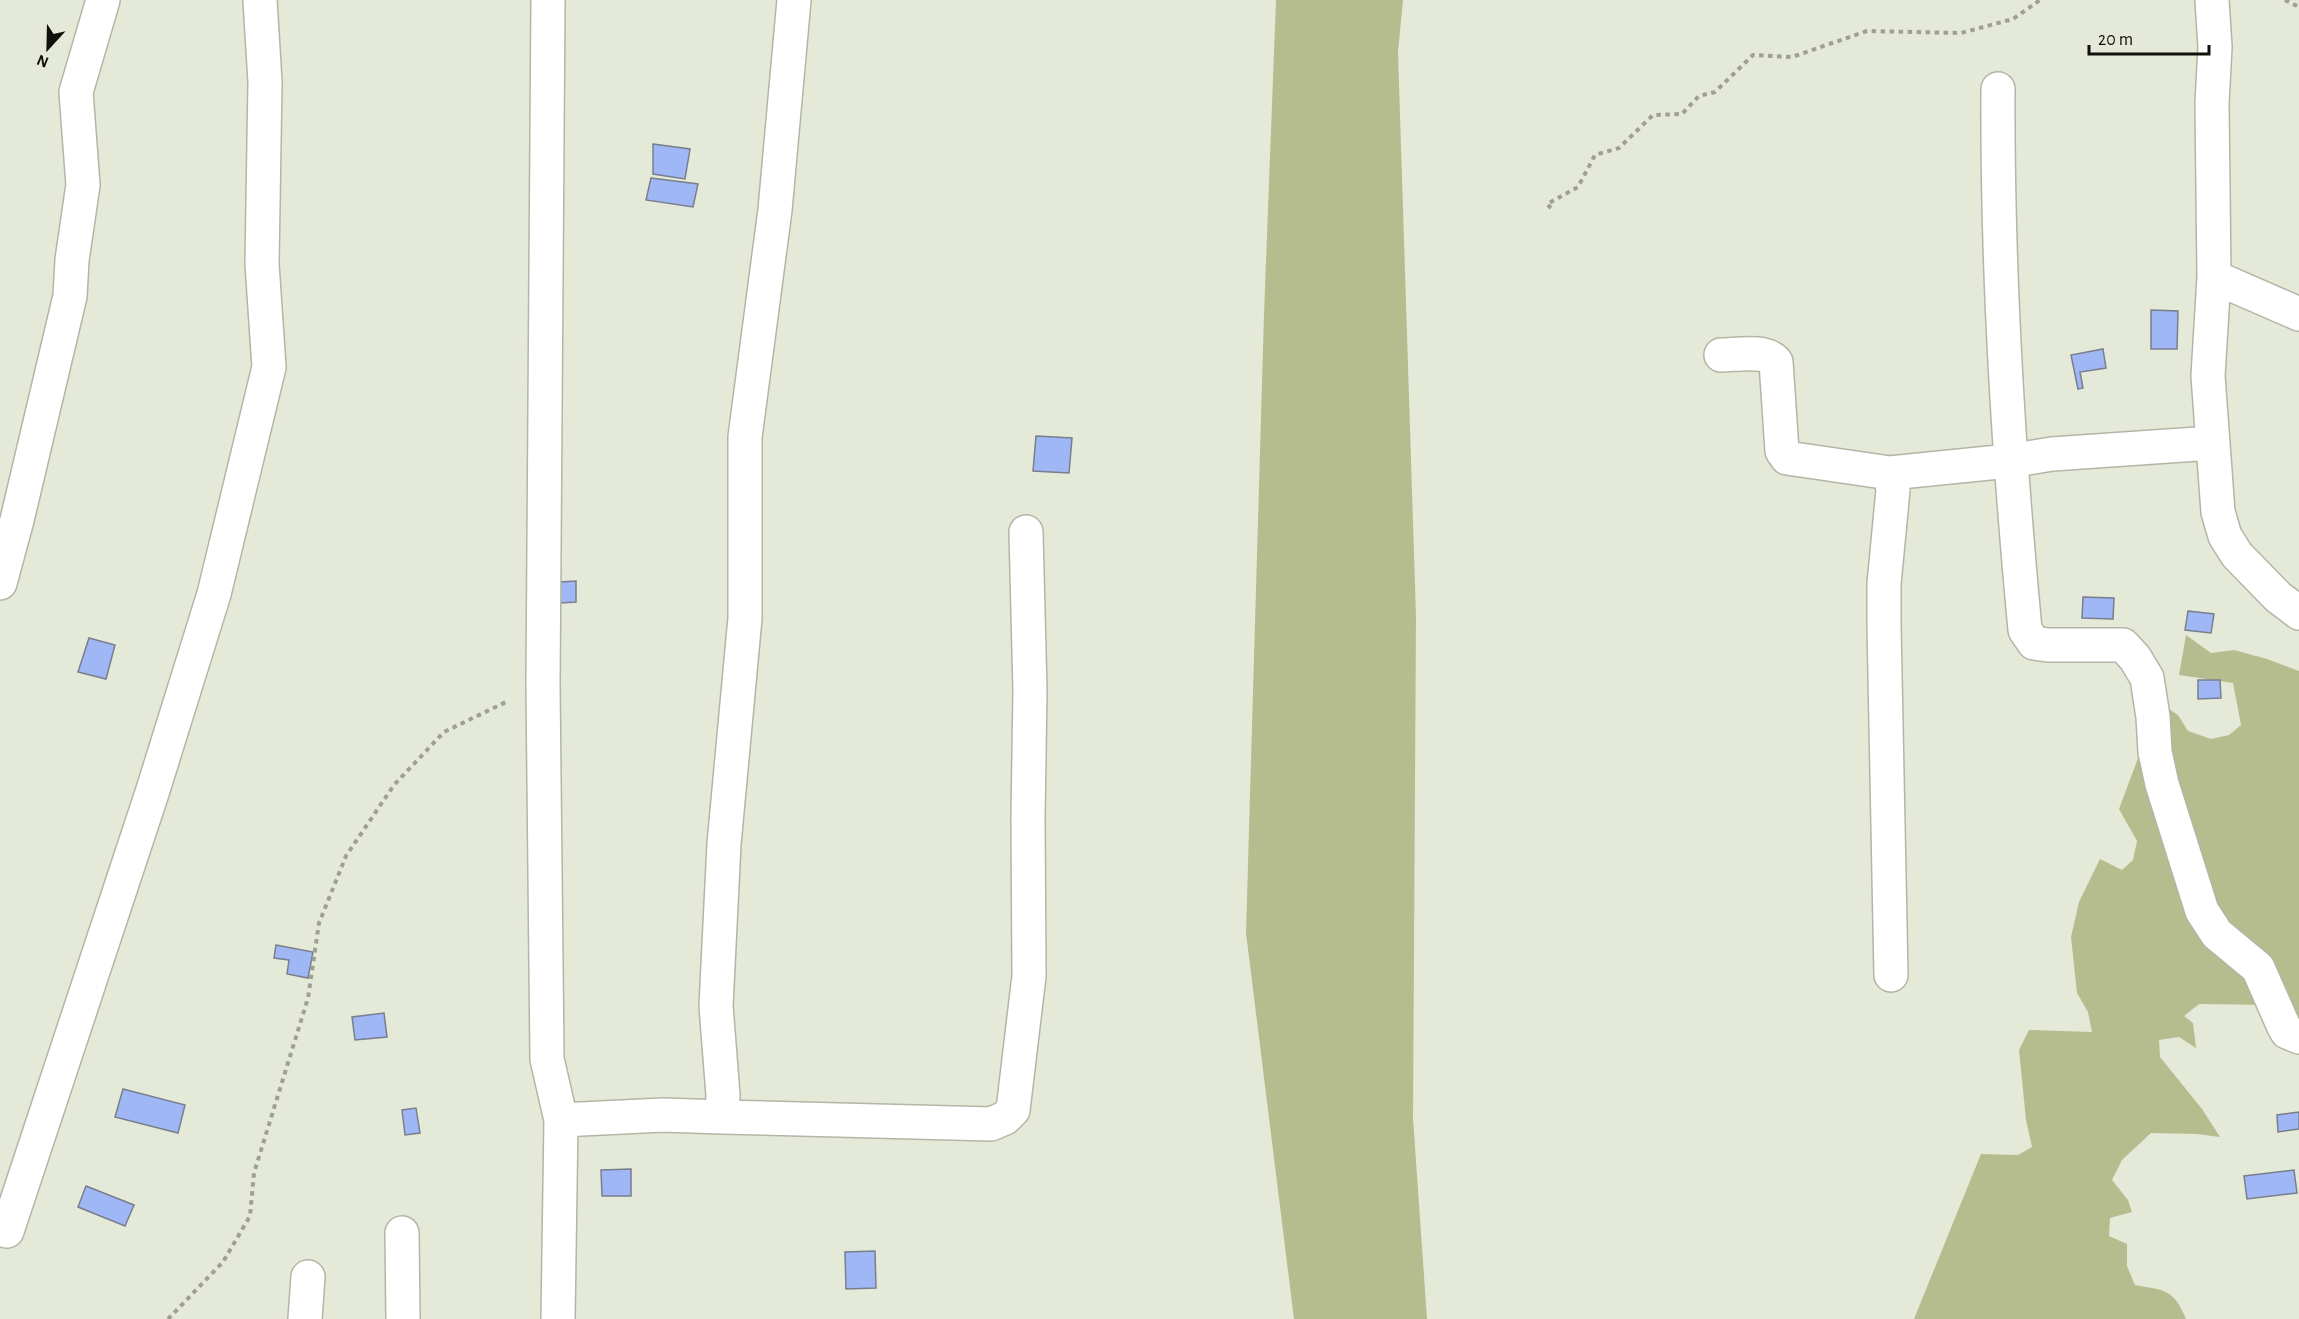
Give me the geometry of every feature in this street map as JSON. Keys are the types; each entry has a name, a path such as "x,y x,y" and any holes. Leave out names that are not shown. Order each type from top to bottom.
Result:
{"street":[{"path":"0,583 70,296 72,260 83,185 76,92 103,0"},
{"path":"8,1231 152,793 214,594 269,367 262,264 265,82 260,0"},
{"path":"548,0 543,684 547,1059 561,1120 558,1319"},
{"path":"722,1117 723,1095 716,1006 724,844 745,618 745,436 775,210 794,0"},
{"path":"2212,0 2215,47 2212,103 2214,277 2208,376 2217,512 2225,536 2237,555 2278,597 2299,613"},
{"path":"1998,89 1997,195 2009,460 2025,630 2034,643 2123,645 2135,658 2147,678 2155,752 2162,784 2202,911 2217,934 2258,968 2284,1027 2287,1032 2299,1037"},
{"path":"2214,277 2299,315"},
{"path":"1721,355 1766,355 1776,362 1782,450 1787,458 1890,474 2052,454 2212,443"},
{"path":"1890,474 1893,490 1884,584 1884,625 1891,975"},
{"path":"561,1120 663,1115 992,1124 1005,1118 1013,1110 1029,976 1030,691 1026,532"},
{"path":"402,1233 403,1319"},
{"path":"305,1319 308,1277"}],"path":[{"path":"1551,207 1547,204 1578,187 1595,155 1619,148 1653,115 1682,114 1699,96 1715,92 1753,56 1792,57 1867,31 1961,33 2013,18 2040,0"},
{"path":"2285,0 2299,7"},
{"path":"168,1319 223,1262 249,1216 254,1173 308,998 319,923 346,856 394,785 444,732 543,684"}],"green space":[{"path":"1276,0 1403,0 1398,52 1416,616 1413,1118 1427,1319 1294,1319 1246,933 1264,314"},
{"path":"2186,635 2211,653 2234,650 2299,671 2299,1034 2274,1005 2199,1004 2184,1016 2193,1023 2196,1048 2179,1037 2159,1040 2160,1057 2202,1109 2220,1137 2151,1133 2122,1160 2112,1180 2128,1200 2132,1212 2110,1218 2109,1236 2127,1244 2127,1266 2135,1285 2161,1290 2172,1296 2186,1319 1914,1319 1981,1154 2018,1155 2032,1147 2026,1120 2019,1050 2029,1030 2092,1032 2088,1012 2077,993 2071,937 2079,902 2100,859 2122,870 2133,860 2137,841 2119,809 2159,702 2178,715 2188,731 2211,739 2229,735 2241,725 2233,683 2179,675"}],"building":[{"path":"653,144 690,149 685,179 653,174"},
{"path":"651,178 698,184 693,207 646,200"},
{"path":"2151,310 2178,311 2177,349 2151,349"},
{"path":"2103,349 2106,368 2080,372 2083,388 2078,389 2071,355"},
{"path":"1036,436 1072,438 1069,473 1033,471"},
{"path":"576,581 576,602 560,603 560,582"},
{"path":"2083,597 2114,598 2113,619 2082,618"},
{"path":"2188,611 2214,614 2211,633 2185,630"},
{"path":"89,638 115,645 106,679 78,672"},
{"path":"2198,680 2220,680 2221,698 2198,699"},
{"path":"276,945 313,952 308,978 287,974 289,960 274,958"},
{"path":"384,1013 387,1037 355,1040 352,1017"},
{"path":"123,1089 185,1105 178,1133 115,1117"},
{"path":"416,1108 420,1133 405,1135 402,1110"},
{"path":"2299,1112 2299,1129 2278,1132 2277,1115"},
{"path":"631,1169 631,1196 602,1196 601,1170"},
{"path":"2294,1170 2297,1193 2247,1199 2244,1176"},
{"path":"86,1186 134,1205 125,1226 78,1207"},
{"path":"875,1251 876,1288 846,1289 845,1252"}]}
